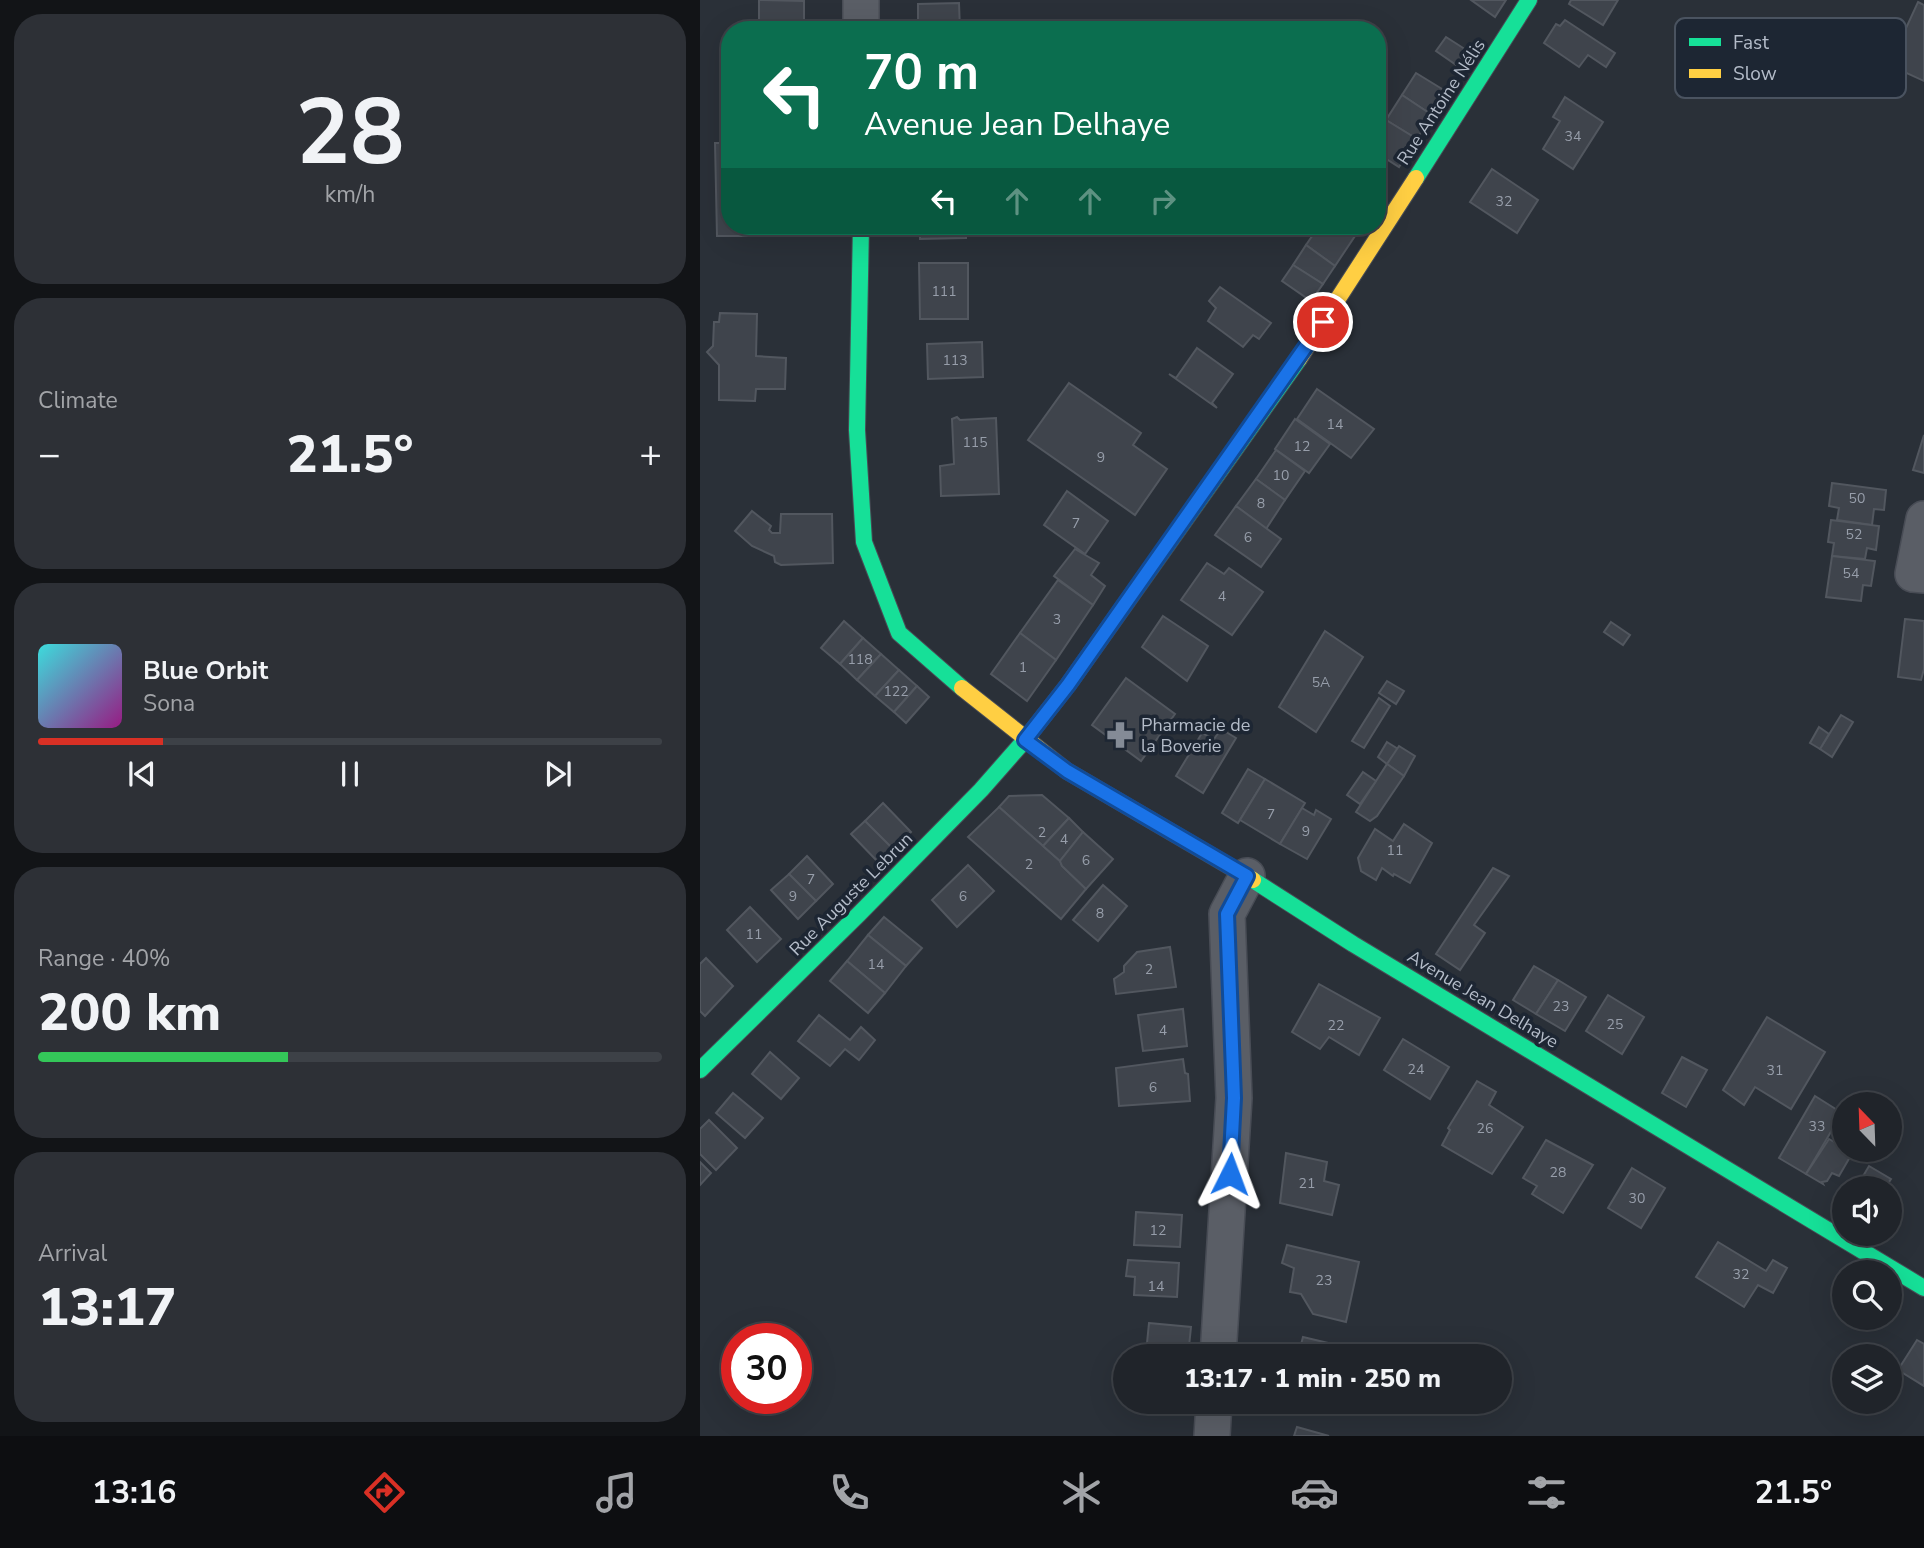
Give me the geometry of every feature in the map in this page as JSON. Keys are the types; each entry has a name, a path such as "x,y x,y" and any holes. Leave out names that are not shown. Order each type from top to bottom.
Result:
{"street":[{"path":"861,0 861,21"},
{"name":"Rue Antoine Nélis","path":"1386,223 1529,0"},
{"name":"Avenue Jean Delhaye","path":"861,235 857,430 864,542 899,633 1025,740 1067,771 1247,876 1353,944 1924,1288"},
{"name":"Rue Antoine Nélis","path":"1025,740 1068,685 1308,345 1378,235"},
{"path":"1924,519 1913,574 1924,575"},
{"name":"Rue Auguste Lebrun","path":"700,1070 868,905 981,790 1025,740"},
{"path":"1219,1344 1234,1098 1227,914 1247,876"},
{"path":"1212,1436 1213,1414"}],"building":[{"path":"759,0 804,1 804,21 759,21"},
{"path":"1471,0 1506,0 1495,17"},
{"path":"1571,0 1618,0 1603,25 1569,4"},
{"path":"1918,2 1924,5 1924,81 1906,73 1906,28"},
{"path":"959,3 960,21 918,21 918,4"},
{"path":"1565,20 1615,53 1606,67 1588,55 1579,67 1544,43 1556,24 1560,26"},
{"path":"1446,37 1471,53 1462,69 1436,51"},
{"path":"1416,73 1447,92 1432,115 1402,95"},
{"path":"1402,95 1432,115 1417,139 1386,120"},
{"path":"1565,97 1603,122 1573,169 1543,149 1560,121 1553,117"},
{"path":"1386,120 1417,139 1399,167 1386,159"},
{"path":"715,143 721,143 721,235 767,235 717,236"},
{"path":"1492,169 1538,200 1517,233 1470,202"},
{"path":"920,235 966,235 966,238 920,239"},
{"path":"1313,235 1356,235 1335,266 1306,245"},
{"path":"1306,245 1335,266 1323,284 1293,265"},
{"path":"919,263 968,263 968,319 920,319"},
{"path":"1293,265 1323,284 1311,301 1282,281"},
{"path":"1220,287 1271,323 1259,339 1253,335 1243,347 1208,321 1216,308 1209,301"},
{"path":"720,313 757,314 756,356 786,358 785,389 756,389 755,401 719,400 719,365 707,352 713,346 714,322 719,322"},
{"path":"982,342 983,377 928,379 927,344"},
{"path":"1197,348 1233,374 1212,403 1217,408 1169,374 1176,378"},
{"path":"1069,383 1141,433 1133,445 1167,469 1135,515 1028,440"},
{"path":"1317,389 1374,429 1351,458 1297,419"},
{"path":"957,417 960,420 996,418 999,494 941,496 940,466 954,464 952,419"},
{"path":"1295,419 1330,444 1309,473 1275,449"},
{"path":"1924,435 1924,473 1913,470"},
{"path":"1276,450 1305,471 1285,500 1256,479"},
{"path":"1256,479 1285,500 1266,529 1236,506"},
{"path":"1832,483 1886,490 1884,510 1874,509 1872,525 1837,520 1839,508 1829,506"},
{"path":"1067,491 1108,521 1085,554 1044,525"},
{"path":"1236,506 1281,539 1261,567 1215,535"},
{"path":"752,511 771,526 769,530 772,533 780,533 781,514 832,514 833,563 781,565 775,562 774,556 752,546 735,531"},
{"path":"1831,520 1879,526 1876,550 1867,548 1865,559 1832,556 1834,543 1828,542"},
{"path":"1075,549 1099,563 1091,575 1105,586 1093,605 1054,576"},
{"path":"1832,556 1875,561 1871,586 1863,585 1861,601 1826,597"},
{"path":"1207,563 1224,574 1229,568 1263,592 1232,635 1181,600"},
{"path":"1058,580 1093,605 1056,660 1020,633"},
{"path":"1163,616 1208,646 1187,681 1142,647"},
{"path":"1905,619 1924,621 1924,669 1921,680 1898,677"},
{"path":"844,621 863,638 840,664 821,648"},
{"path":"1611,622 1630,635 1623,645 1604,632"},
{"path":"1325,631 1363,657 1316,732 1279,707"},
{"path":"1020,633 1056,660 1027,701 991,674"},
{"path":"863,638 881,654 857,680 840,664"},
{"path":"881,654 899,670 875,696 857,680"},
{"path":"899,670 917,686 894,712 875,696"},
{"path":"1126,678 1175,714 1141,761 1092,725"},
{"path":"1387,681 1404,691 1396,704 1379,693"},
{"path":"917,686 929,697 906,723 894,712"},
{"path":"1379,698 1390,706 1364,748 1352,741"},
{"path":"1841,715 1853,722 1832,757 1820,749"},
{"path":"1819,727 1829,734 1820,749 1810,743"},
{"path":"1221,729 1236,738 1203,793 1176,776 1202,733 1214,739"},
{"path":"1387,742 1398,749 1387,764 1378,757"},
{"path":"1399,746 1415,756 1404,776 1387,764"},
{"path":"1387,764 1404,776 1377,816 1370,821 1356,812"},
{"path":"1248,769 1265,779 1238,823 1222,813"},
{"path":"1363,772 1376,781 1360,804 1347,795"},
{"path":"1265,779 1305,803 1280,844 1240,820"},
{"path":"1042,795 1069,818 1043,846 999,807 1009,796"},
{"path":"883,803 911,832 893,849 865,821"},
{"path":"999,807 1060,861 1086,889 1061,919 968,837"},
{"path":"1302,808 1314,815 1316,810 1331,819 1307,859 1280,844"},
{"path":"1069,818 1083,832 1060,861 1043,846"},
{"path":"865,821 893,849 879,863 851,834"},
{"path":"1404,824 1432,843 1410,883 1382,868 1376,880 1361,871 1358,858 1375,829 1393,841"},
{"path":"1083,832 1113,859 1086,889 1060,861"},
{"path":"807,856 833,884 816,901 789,874"},
{"path":"968,865 994,891 957,927 932,900"},
{"path":"1493,868 1509,876 1474,925 1485,933 1460,970 1436,954"},
{"path":"789,874 816,901 798,919 771,890"},
{"path":"1103,885 1127,906 1098,941 1073,920"},
{"path":"750,907 781,939 757,962 727,930"},
{"path":"884,917 922,948 906,966 868,935"},
{"path":"868,935 906,966 885,993 847,961"},
{"path":"1170,947 1176,987 1116,994 1114,979 1124,972 1124,966 1137,952"},
{"path":"706,958 733,986 705,1016 700,1011 700,964"},
{"path":"847,961 885,993 868,1013 830,981"},
{"path":"1534,966 1558,980 1536,1014 1513,1000"},
{"path":"1558,980 1586,997 1565,1031 1536,1014"},
{"path":"1319,984 1380,1018 1359,1055 1329,1037 1320,1049 1292,1032"},
{"path":"1608,995 1644,1017 1622,1054 1586,1031"},
{"path":"1183,1009 1187,1046 1143,1051 1138,1015"},
{"path":"819,1015 850,1040 861,1027 875,1040 859,1060 845,1049 830,1066 798,1041"},
{"path":"1767,1017 1825,1052 1791,1109 1755,1087 1744,1105 1723,1090"},
{"path":"1403,1039 1449,1067 1430,1099 1384,1070"},
{"path":"770,1052 799,1078 781,1099 752,1074"},
{"path":"1682,1057 1707,1070 1686,1107 1662,1093"},
{"path":"1183,1059 1185,1073 1188,1074 1190,1101 1119,1106 1116,1068"},
{"path":"1477,1081 1496,1092 1489,1105 1523,1127 1492,1174 1442,1145 1450,1130 1448,1128"},
{"path":"733,1093 763,1118 745,1138 716,1113"},
{"path":"1815,1096 1832,1107 1832,1130 1806,1174 1779,1158"},
{"path":"709,1120 737,1148 716,1170 700,1154 700,1129"},
{"path":"1829,1139 1832,1141 1832,1162 1847,1162 1839,1176 1832,1173 1823,1184 1806,1174"},
{"path":"1546,1140 1593,1165 1563,1213 1532,1194 1537,1186 1523,1178"},
{"path":"1286,1153 1327,1162 1324,1181 1339,1185 1332,1215 1280,1203"},
{"path":"700,1162 711,1173 700,1185"},
{"path":"1869,1166 1886,1176 1863,1176"},
{"path":"1632,1168 1665,1188 1641,1228 1608,1208"},
{"path":"1136,1212 1182,1215 1180,1247 1134,1245"},
{"path":"1718,1242 1766,1271 1773,1260 1787,1268 1773,1293 1758,1285 1744,1307 1696,1277"},
{"path":"1287,1245 1359,1262 1346,1322 1313,1314 1301,1294 1290,1292 1294,1268 1282,1263"},
{"path":"1128,1260 1179,1263 1177,1297 1134,1295 1135,1277 1126,1276"},
{"path":"1149,1323 1191,1327 1189,1344 1147,1344"},
{"path":"1303,1337 1332,1344 1301,1344"},
{"path":"1917,1340 1924,1344 1924,1386 1902,1372 1902,1364"},
{"path":"1297,1427 1329,1436 1294,1436"}],"traffic: fast":[{"path":"1416,178 1529,0"},
{"path":"861,235 857,430 864,542 899,633 962,688"},
{"path":"700,1070 859,914 981,790 1025,740 1068,685 1299,359"},
{"path":"1253,880 1353,944 1924,1288"}],"traffic: slow":[{"path":"1386,224 1416,178"},
{"path":"1299,359 1379,235"},
{"path":"962,688 1067,771 1253,880"}],"place":[{"name":"Pharmacie de la Boverie","path":"1120,735"}],"route":[{"path":"1230,1174 1234,1098 1227,914 1247,876 1067,771 1025,740 1068,685 1323,322"}]}
